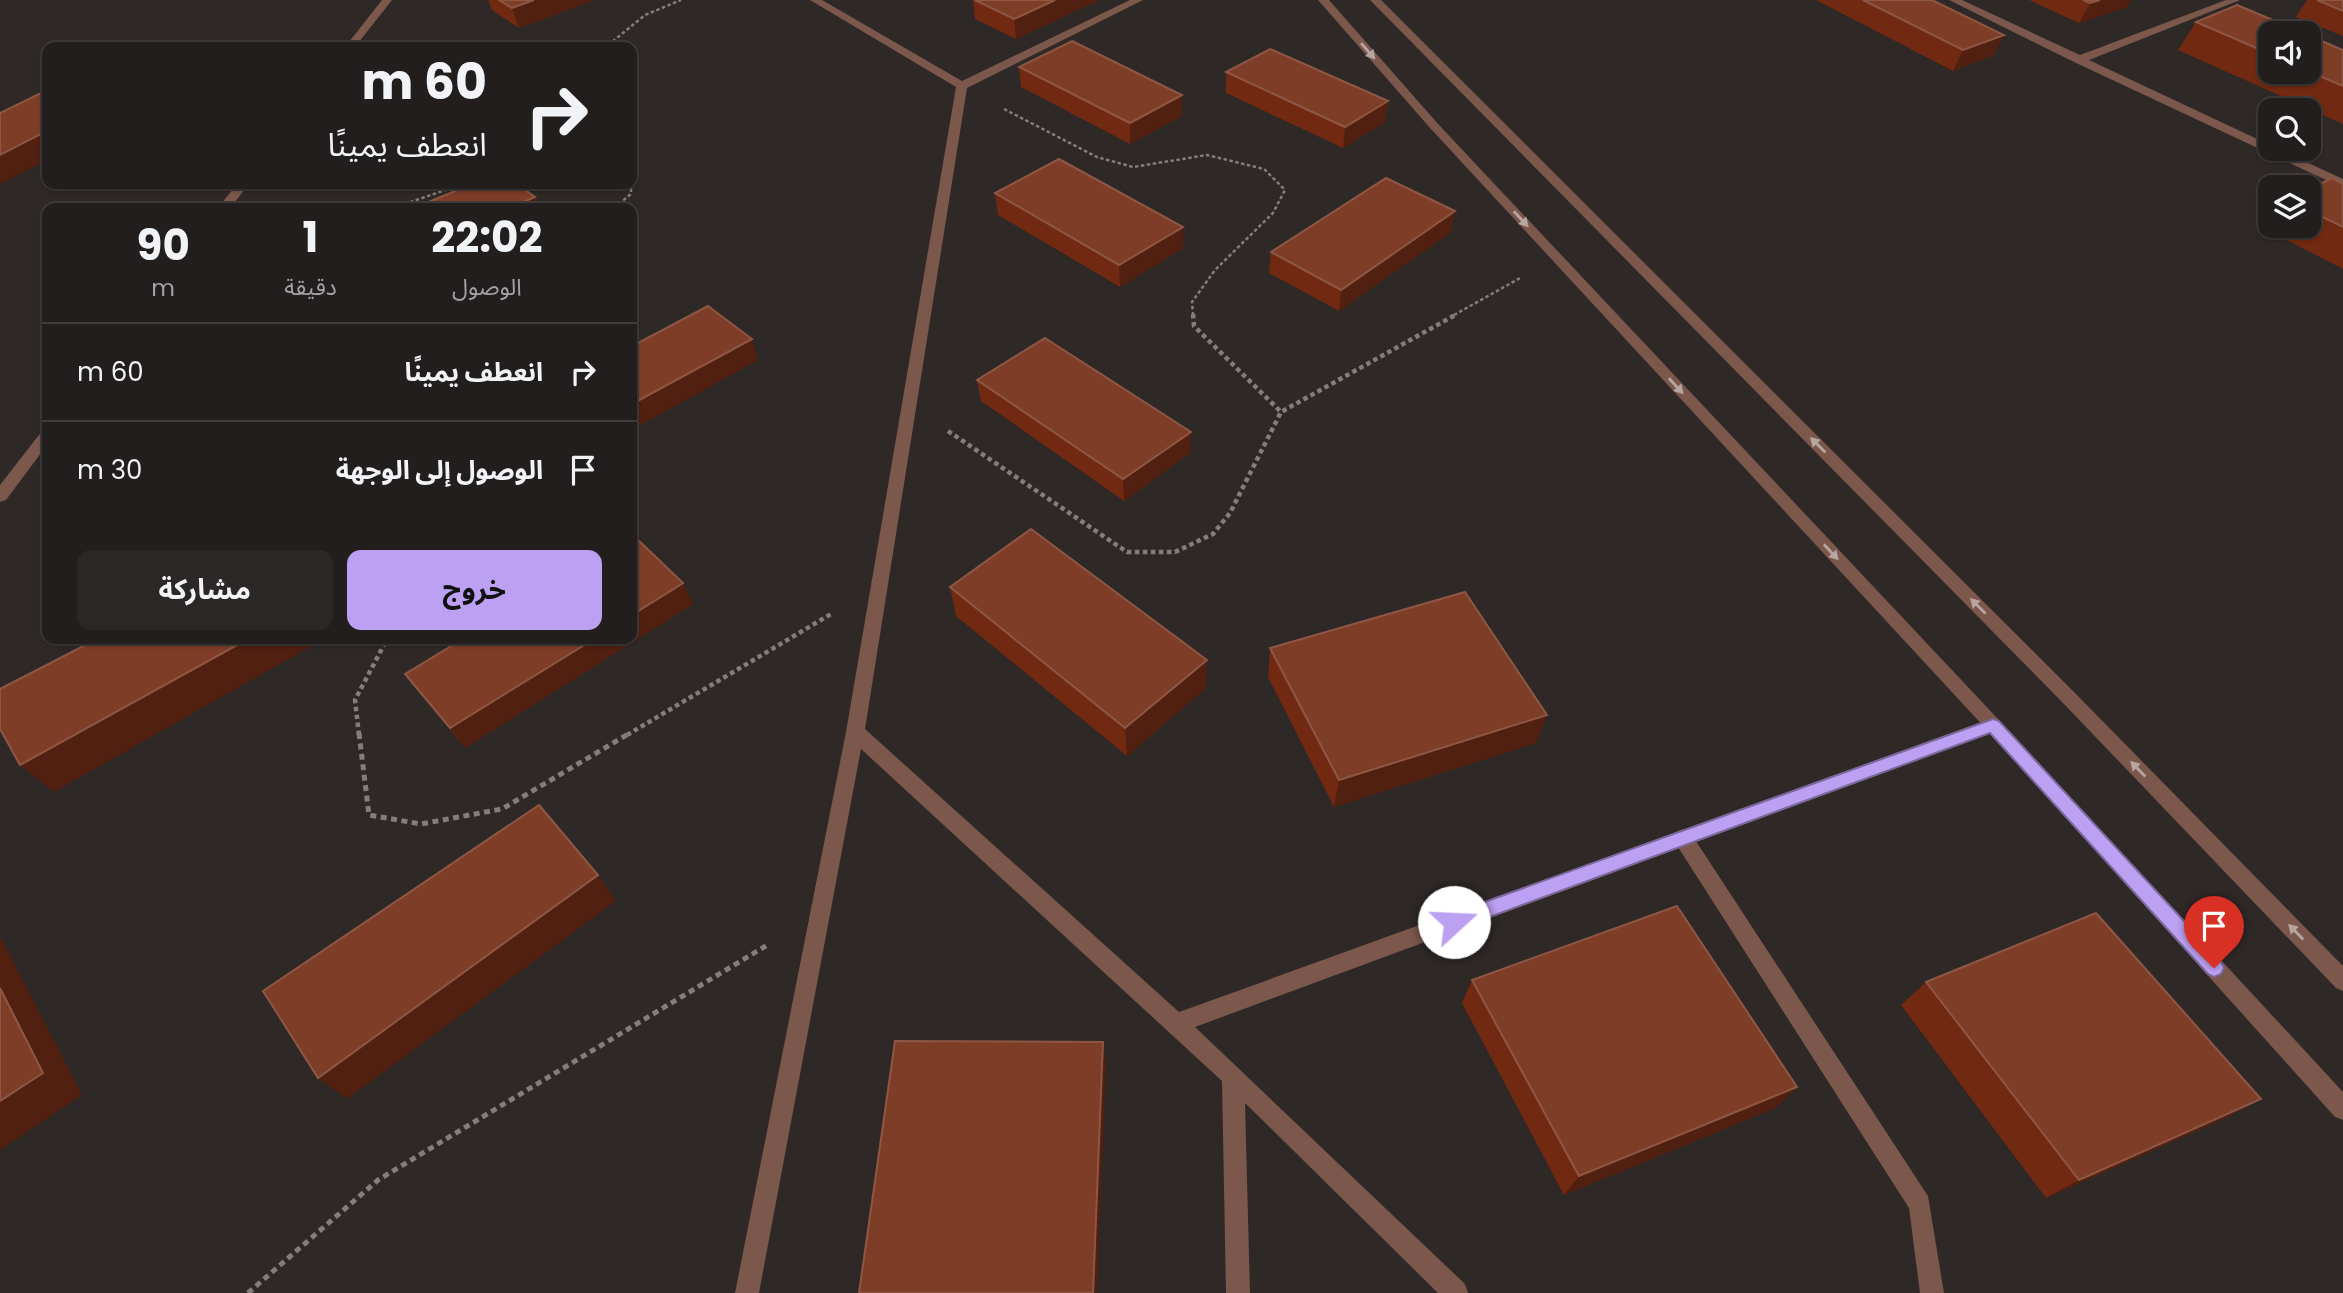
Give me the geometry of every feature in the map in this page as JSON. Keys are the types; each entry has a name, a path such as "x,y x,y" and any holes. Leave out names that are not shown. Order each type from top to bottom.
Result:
{"street":[{"path":"354,42 387,0"},
{"path":"815,0 962,86"},
{"path":"962,86 1138,0"},
{"path":"1323,0 1435,127 1993,725 2343,1109"},
{"path":"1375,0 2070,699 2343,981"},
{"path":"1954,0 2343,184"},
{"path":"2078,60 2235,0"},
{"path":"747,1293 855,732 962,86"},
{"path":"228,203 239,189"},
{"path":"0,496 42,441"},
{"path":"1175,1024 1993,725"},
{"path":"855,732 1233,1076 1456,1293"},
{"path":"1683,838 1920,1204 1933,1293"},
{"path":"1233,1076 1238,1293"}],"path":[{"path":"612,42 645,15 681,0"},
{"path":"962,86 1097,157 1133,167 1207,155 1264,169 1285,190 1273,213 1215,270 1192,302 1194,326 1281,412"},
{"path":"408,203 448,189"},
{"path":"620,203 631,194 631,189"},
{"path":"909,406 1127,552 1175,552 1213,534 1230,513 1281,412 1557,258"},
{"path":"384,644 355,700 369,815 421,824 502,808 880,585"},
{"path":"248,1293 378,1180 820,913"}],"building":[{"path":"499,0 534,0 512,8"},
{"path":"975,0 1055,0 1014,19"},
{"path":"1863,0 1932,0 2004,35 1963,50"},
{"path":"2317,0 2343,0 2343,11"},
{"path":"2237,5 2275,21 2258,21 2258,49 2196,22"},
{"path":"1072,41 1182,95 1130,123 1019,67"},
{"path":"2321,41 2343,50 2343,86 2321,77"},
{"path":"1270,49 1388,101 1345,127 1226,72"},
{"path":"42,92 42,134 0,155 0,113"},
{"path":"1059,159 1183,227 1119,265 995,193"},
{"path":"1386,178 1455,211 1341,290 1271,252"},
{"path":"2332,178 2343,184 2343,227 2321,216 2321,184"},
{"path":"460,189 524,189 535,197 521,203 426,203"},
{"path":"708,306 752,339 637,401 637,343"},
{"path":"1045,338 1191,432 1123,479 977,380"},
{"path":"1031,529 1207,660 1125,728 950,587"},
{"path":"637,539 683,583 637,612"},
{"path":"1465,592 1547,715 1339,780 1270,648"},
{"path":"87,644 239,644 20,765 0,729 0,689"},
{"path":"455,644 586,644 450,728 405,674"},
{"path":"539,805 598,875 318,1078 263,991"},
{"path":"1677,906 1797,1087 1579,1176 1472,980"},
{"path":"2096,913 2261,1099 2079,1180 1926,982"},
{"path":"0,988 43,1073 0,1101"},
{"path":"895,1041 1103,1042 1093,1293 859,1293"}],"route":[{"path":"1454,922 1993,725 2214,968"}]}
